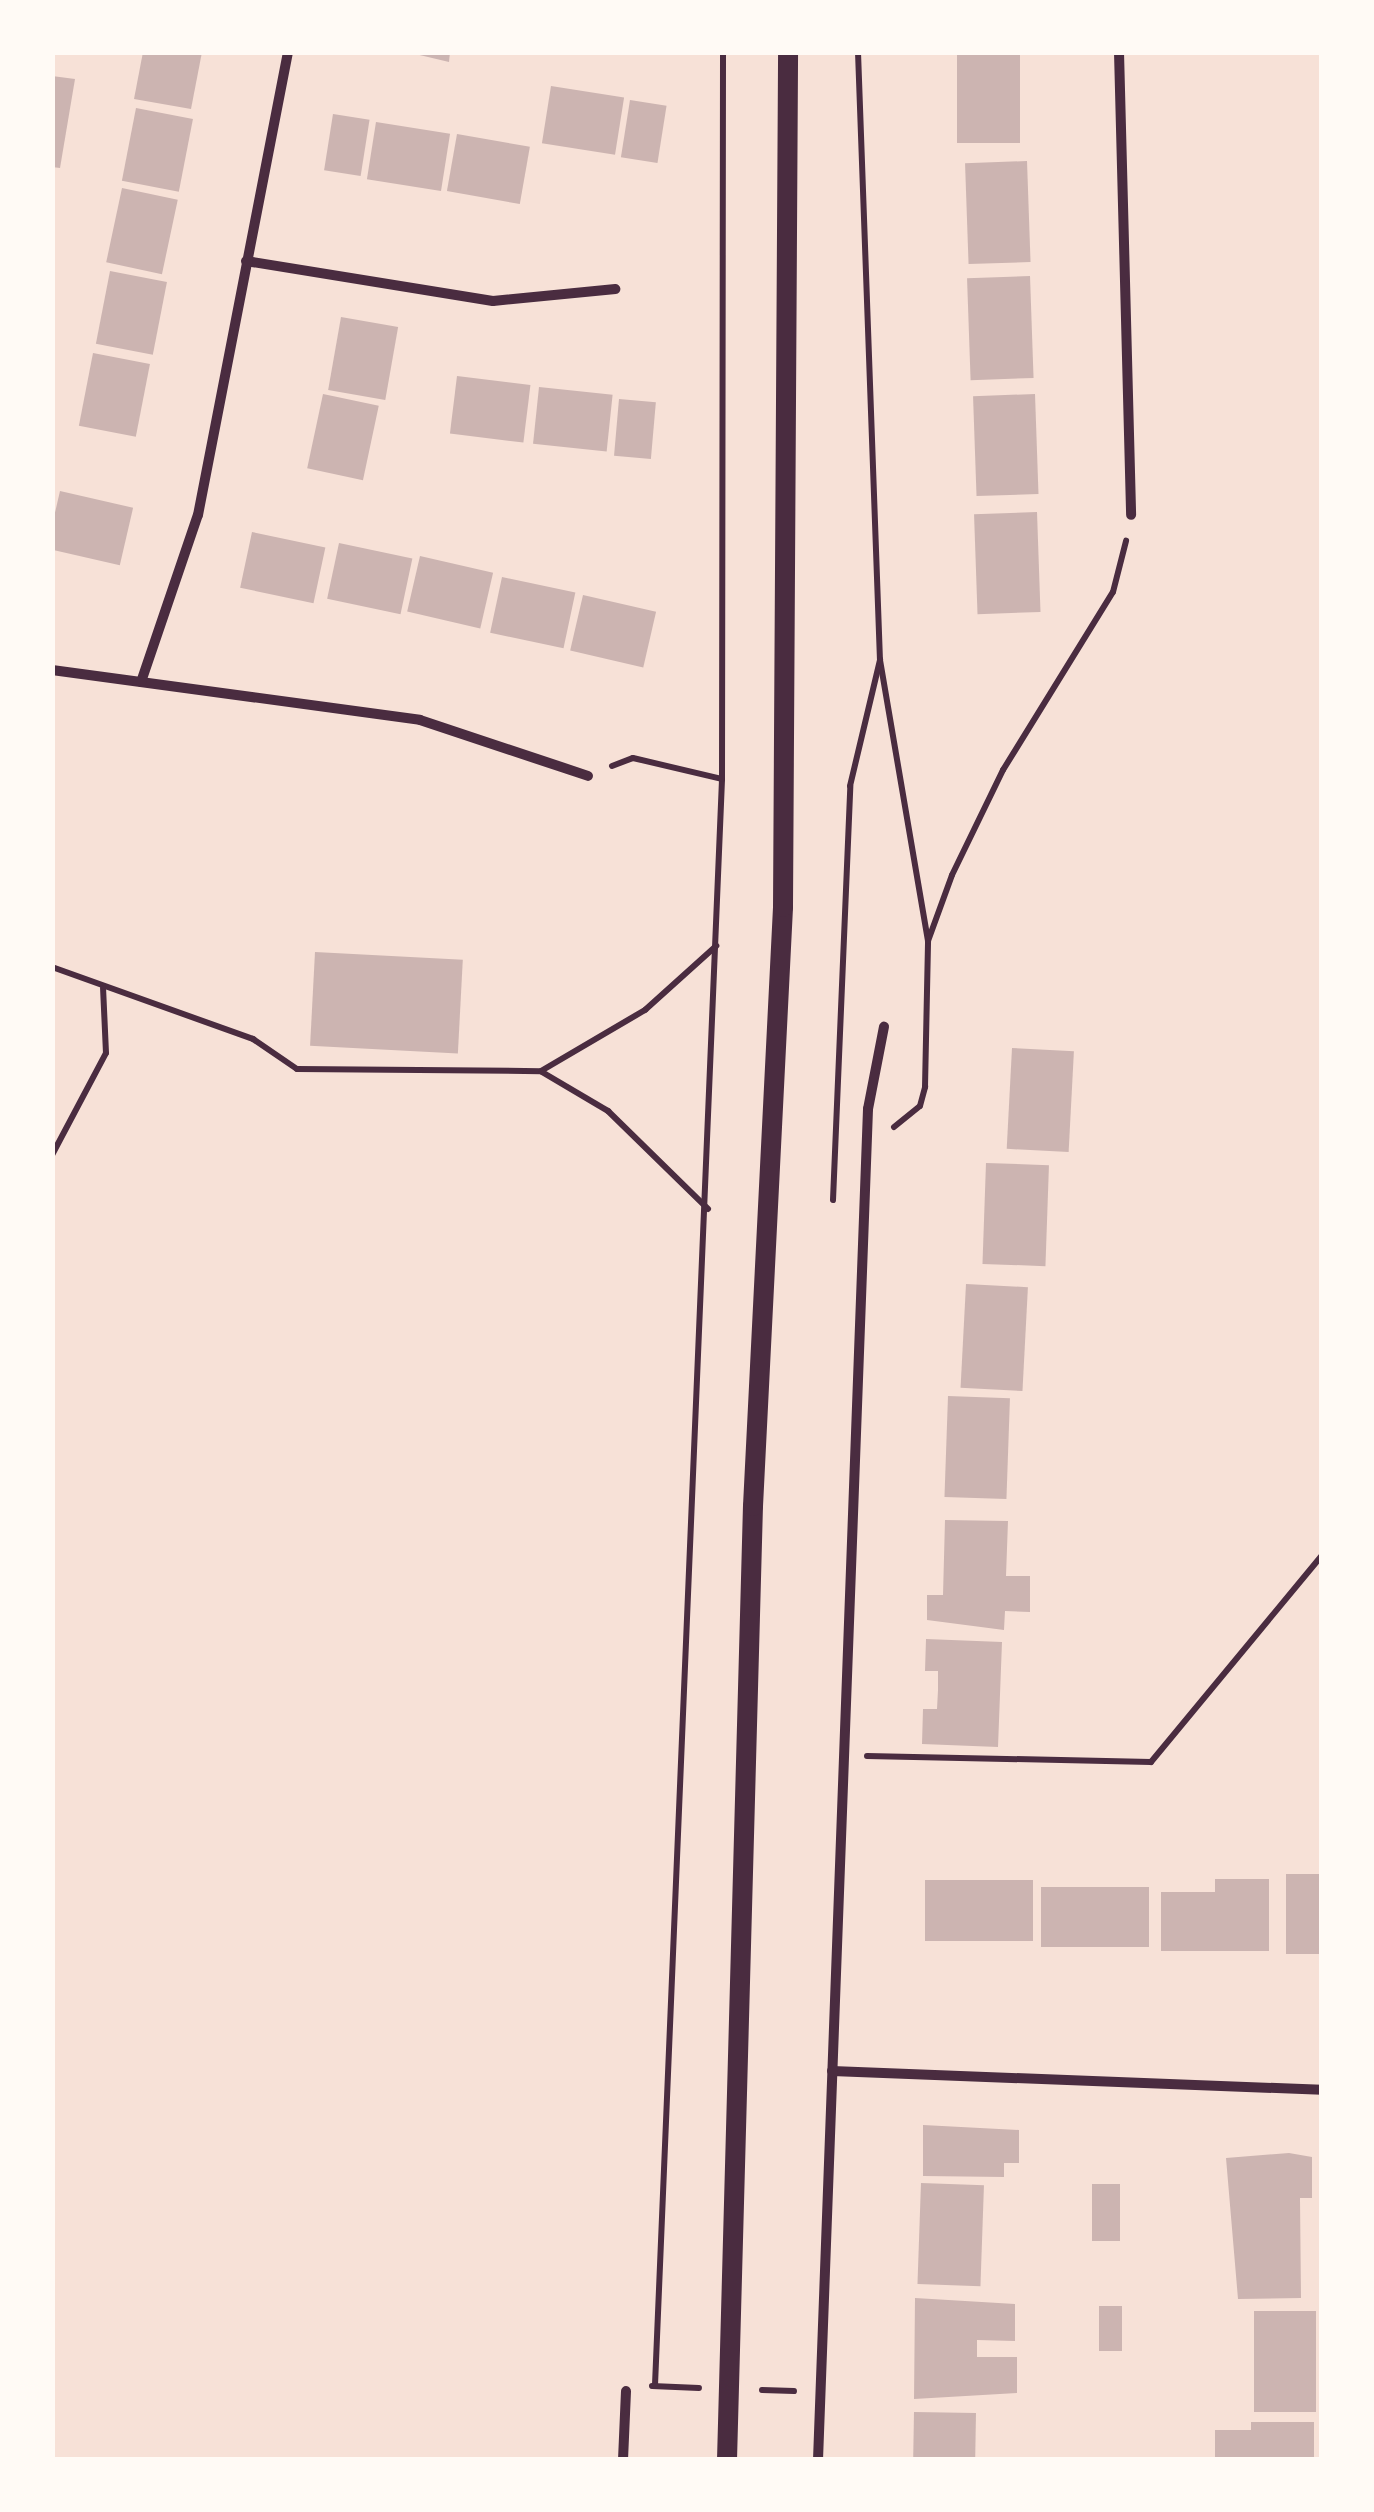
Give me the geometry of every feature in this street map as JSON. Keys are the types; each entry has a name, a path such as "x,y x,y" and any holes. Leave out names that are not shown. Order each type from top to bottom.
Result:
{"main road":[{"path":"728,2460 753,1506 783,908 788,52"}],"street":[{"path":"142,682 198,515 288,52"},
{"path":"1118,52 1131,516"},
{"path":"246,261 493,301 614,289"},
{"path":"52,670 420,720 588,776"},
{"path":"818,2460 841,1755 868,1133 884,1027"},
{"path":"832,2072 1322,2090"},
{"path":"623,2460 626,2391"}],"path":[{"path":"699,2388 655,2386 655,2371 708,1209 722,779 723,52"},
{"path":"858,52 880,660 928,941 920,1106 885,1132 868,1133"},
{"path":"928,941 1003,770 1113,592 1131,516"},
{"path":"588,776 634,758 722,779"},
{"path":"52,967 329,1076 541,1071 646,1010 717,945"},
{"path":"52,1155 106,1053 103,986"},
{"path":"541,1071 608,1110 708,1209"},
{"path":"841,1755 1151,1762 1322,1555"},
{"path":"761,2390 794,2391"}],"building":[{"path":"143,52 202,52 191,109 134,99"},
{"path":"407,52 450,52 449,62"},
{"path":"957,52 1020,52 1020,143 957,143"},
{"path":"52,76 75,79 60,168 52,167"},
{"path":"551,86 624,98 615,155 542,143"},
{"path":"630,100 667,106 657,163 621,157"},
{"path":"136,108 193,119 179,192 122,181"},
{"path":"333,114 370,120 361,176 324,170"},
{"path":"376,122 450,134 441,191 367,179"},
{"path":"457,134 530,147 520,204 447,191"},
{"path":"1027,161 1031,262 969,264 965,163"},
{"path":"122,188 178,200 162,274 106,262"},
{"path":"110,271 167,282 153,355 96,344"},
{"path":"1030,276 1034,378 971,380 967,278"},
{"path":"341,317 398,327 385,400 328,390"},
{"path":"93,353 150,364 136,437 79,426"},
{"path":"457,376 530,385 523,443 450,434"},
{"path":"539,387 613,395 607,451 533,444"},
{"path":"323,394 379,406 363,480 307,468"},
{"path":"1035,394 1038,494 977,496 973,396"},
{"path":"619,399 656,402 651,459 614,456"},
{"path":"60,491 133,508 120,565 52,550 52,526"},
{"path":"1037,512 1040,612 978,614 974,514"},
{"path":"252,532 325,548 314,603 240,588"},
{"path":"339,543 412,559 401,614 327,599"},
{"path":"420,556 493,573 480,628 407,612"},
{"path":"502,577 575,593 564,648 490,633"},
{"path":"583,595 656,612 643,667 570,651"},
{"path":"315,952 463,960 458,1054 310,1046"},
{"path":"1012,1048 1074,1051 1069,1152 1007,1149"},
{"path":"986,1163 1049,1165 1045,1266 982,1264"},
{"path":"966,1284 1028,1287 1022,1391 961,1388"},
{"path":"948,1396 1010,1398 1006,1499 944,1497"},
{"path":"945,1520 1008,1521 1006,1576 1030,1576 1030,1612 1005,1611 1004,1630 927,1620 927,1595 943,1595"},
{"path":"926,1639 1002,1642 998,1747 922,1744 923,1709 937,1709 938,1690 938,1671 925,1671"},
{"path":"1286,1874 1322,1874 1322,1954 1286,1954"},
{"path":"1215,1879 1269,1879 1269,1951 1161,1951 1161,1892 1215,1892"},
{"path":"925,1880 1033,1880 1033,1941 925,1941"},
{"path":"1041,1887 1149,1887 1149,1947 1041,1947"},
{"path":"923,2125 1019,2130 1019,2163 1004,2163 1004,2177 923,2176"},
{"path":"1289,2153 1312,2157 1312,2198 1300,2198 1301,2298 1238,2299 1226,2158"},
{"path":"921,2183 984,2185 980,2286 917,2284"},
{"path":"1092,2184 1120,2184 1120,2241 1092,2241"},
{"path":"915,2298 1015,2304 1015,2341 977,2340 977,2357 1017,2357 1017,2393 914,2399"},
{"path":"1099,2306 1122,2306 1122,2351 1099,2351"},
{"path":"1254,2311 1316,2311 1316,2412 1254,2412"},
{"path":"914,2412 976,2413 975,2460 913,2460"},
{"path":"1251,2422 1314,2422 1314,2460 1215,2460 1215,2430 1251,2430"}]}
